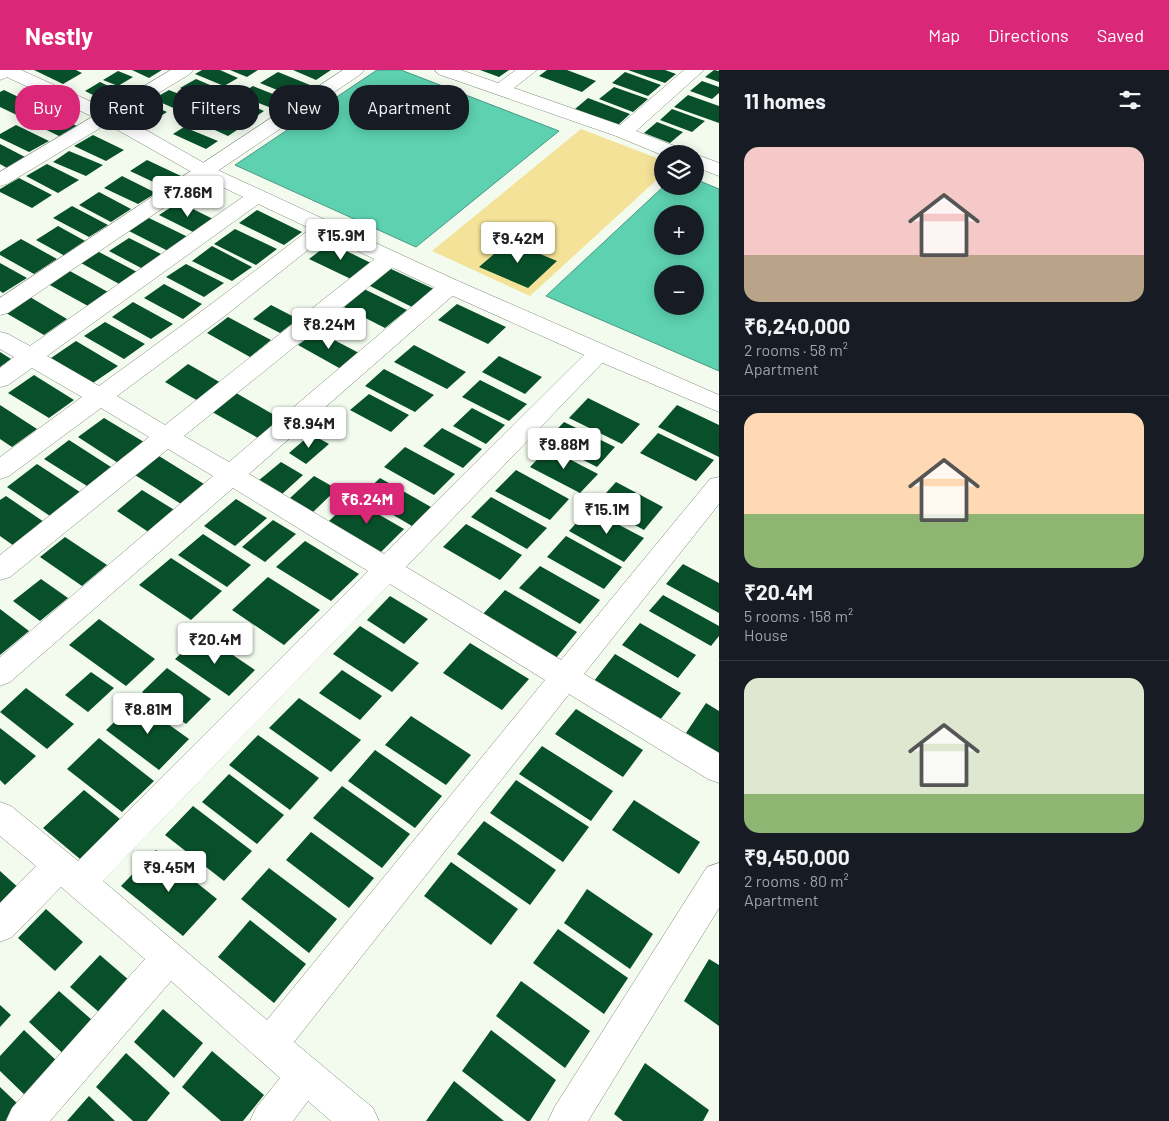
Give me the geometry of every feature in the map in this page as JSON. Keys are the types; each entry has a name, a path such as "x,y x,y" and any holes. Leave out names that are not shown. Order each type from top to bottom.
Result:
{"street":[{"path":"159,85 184,70"},
{"path":"0,308 354,70"},
{"path":"444,70 656,145"},
{"path":"500,90 528,70"},
{"path":"623,132 695,70"},
{"path":"6,71 90,109"},
{"path":"0,180 90,126"},
{"path":"131,130 204,171 450,286 599,353 719,404"},
{"path":"704,164 719,170"},
{"path":"0,379 257,196"},
{"path":"0,470 218,310 325,227"},
{"path":"0,570 390,258"},
{"path":"0,674 232,476 450,286"},
{"path":"0,339 100,396 719,769"},
{"path":"0,926 69,874 387,569 599,353"},
{"path":"268,1045 719,486"},
{"path":"0,816 169,957 268,1045 360,1121"},
{"path":"567,1121 719,878"},
{"path":"25,1121 169,957"},
{"path":"269,1121 306,1075"}],"shaded area":[{"path":"377,70 401,70 440,85 355,85"},
{"path":"349,89 349,130 469,130 469,96 559,131 416,247 235,165 287,130 339,130 339,95"},
{"path":"581,129 654,157 654,182 530,296 432,251"},
{"path":"704,183 719,189 719,371 546,296 654,195 704,195"}],"building":[{"path":"34,70 76,70 82,73 63,84"},
{"path":"132,70 162,70 149,78"},
{"path":"202,70 220,70 238,78 226,85 222,85 195,74"},
{"path":"230,70 258,70 247,77"},
{"path":"293,70 331,70 316,80"},
{"path":"480,70 509,70 499,77"},
{"path":"547,70 567,70 596,81 582,92 539,76"},
{"path":"628,70 665,70 676,74 665,83"},
{"path":"714,70 719,71 719,82 705,77"},
{"path":"118,71 133,77 120,85 103,80"},
{"path":"278,72 310,85 269,85 269,87 260,83"},
{"path":"625,72 661,85 648,96 612,83"},
{"path":"196,79 210,85 185,85"},
{"path":"702,81 719,87 719,93 712,99 690,91"},
{"path":"100,82 106,85 95,85"},
{"path":"614,87 648,99 633,112 599,99"},
{"path":"259,88 269,92 269,107 259,103"},
{"path":"4,90 15,95 15,114 0,107 0,92"},
{"path":"169,90 173,92 173,108 163,103 163,93"},
{"path":"688,95 719,106 719,123 674,107"},
{"path":"588,98 630,114 618,125 575,109"},
{"path":"672,109 705,121 692,132 660,120"},
{"path":"657,122 683,132 670,143 644,133"},
{"path":"15,126 15,130 26,130 49,141 29,152 0,138 0,134"},
{"path":"47,130 74,130 61,137"},
{"path":"179,130 191,130 218,141 206,149 173,134"},
{"path":"215,130 237,130 228,136"},
{"path":"93,135 124,150 106,161 74,146"},
{"path":"0,144 25,157 7,168 0,164"},
{"path":"69,151 103,165 86,176 53,162"},
{"path":"147,160 181,176 164,187 130,171"},
{"path":"47,164 79,180 58,193 26,176"},
{"path":"122,176 156,193 138,204 104,188"},
{"path":"19,178 52,195 32,208 0,192 0,189"},
{"path":"99,192 131,209 111,222 79,205"},
{"path":"179,202 217,221 197,234 159,215"},
{"path":"72,206 108,225 89,237 53,218"},
{"path":"257,210 302,232 284,245 239,223"},
{"path":"149,218 190,238 170,252 129,231"},
{"path":"58,226 87,242 65,256 36,240"},
{"path":"235,229 277,249 256,265 214,244"},
{"path":"129,238 163,255 143,269 109,251"},
{"path":"21,239 57,259 34,274 0,255 0,252"},
{"path":"509,241 557,261 528,288 479,267"},
{"path":"330,243 373,264 353,280 309,259"},
{"path":"212,246 252,267 232,281 192,261"},
{"path":"99,252 139,273 121,285 81,263"},
{"path":"0,263 27,278 3,293 0,291"},
{"path":"186,264 224,283 204,297 166,277"},
{"path":"389,268 436,290 414,308 368,285"},
{"path":"68,270 108,292 88,306 48,284"},
{"path":"164,284 202,304 183,319 144,298"},
{"path":"362,288 407,310 385,328 340,305"},
{"path":"30,297 67,319 44,335 6,313"},
{"path":"133,302 173,324 151,339 112,317"},
{"path":"457,304 506,327 488,344 438,320"},
{"path":"271,305 298,319 280,333 253,319"},
{"path":"228,317 271,340 250,357 207,333"},
{"path":"105,322 145,344 124,359 84,336"},
{"path":"317,331 359,353 341,369 298,345"},
{"path":"76,341 118,366 93,383 51,358"},
{"path":"414,345 466,372 447,389 394,362"},
{"path":"0,352 11,359 0,367"},
{"path":"499,356 542,377 525,394 482,372"},
{"path":"188,364 223,384 200,402 165,382"},
{"path":"384,369 434,395 415,412 365,386"},
{"path":"34,375 74,400 49,418 8,393"},
{"path":"480,380 527,404 509,421 462,397"},
{"path":"231,390 281,419 258,438 207,409"},
{"path":"369,394 409,415 391,432 350,410"},
{"path":"588,398 640,424 622,444 569,418"},
{"path":"0,405 37,429 12,447 0,439"},
{"path":"677,405 719,425 719,457 658,427"},
{"path":"472,408 505,425 486,444 453,426"},
{"path":"104,418 144,442 118,463 78,437"},
{"path":"564,422 615,447 597,467 546,441"},
{"path":"442,428 482,449 463,468 423,446"},
{"path":"658,433 714,460 696,481 640,453"},
{"path":"311,434 329,444 306,464 289,453"},
{"path":"69,440 111,467 87,486 44,459"},
{"path":"405,447 455,474 434,495 384,467"},
{"path":"548,448 598,474 580,493 530,467"},
{"path":"159,456 204,484 181,504 135,475"},
{"path":"281,462 303,475 281,495 258,481"},
{"path":"37,464 83,494 53,518 7,487"},
{"path":"516,470 569,499 550,520 495,491"},
{"path":"314,476 337,489 313,512 290,498"},
{"path":"380,478 431,507 412,526 361,496"},
{"path":"616,482 663,507 644,530 596,504"},
{"path":"142,490 176,511 150,533 117,511"},
{"path":"6,496 47,524 17,548 0,536 0,500"},
{"path":"491,497 547,528 527,549 471,517"},
{"path":"236,499 267,518 235,546 204,526"},
{"path":"352,499 404,529 381,552 329,521"},
{"path":"589,509 644,538 624,562 569,531"},
{"path":"273,520 296,534 265,562 242,547"},
{"path":"466,524 522,555 500,580 443,547"},
{"path":"203,534 251,565 227,587 178,555"},
{"path":"566,536 622,567 604,589 547,557"},
{"path":"65,537 107,565 82,586 40,557"},
{"path":"305,541 359,574 331,601 276,567"},
{"path":"171,558 222,591 191,620 139,585"},
{"path":"683,564 719,583 719,613 666,584"},
{"path":"540,566 600,600 580,624 519,588"},
{"path":"268,577 320,610 284,645 232,610"},
{"path":"41,579 68,598 40,621 13,601"},
{"path":"505,590 577,632 556,658 483,614"},
{"path":"663,595 719,626 719,636 711,646 649,611"},
{"path":"390,596 428,619 404,644 367,620"},
{"path":"0,609 29,631 0,655"},
{"path":"99,619 155,659 126,686 69,645"},
{"path":"640,623 696,655 678,678 622,645"},
{"path":"360,626 419,663 392,692 333,654"},
{"path":"202,634 255,670 229,696 175,659"},
{"path":"470,643 529,679 502,710 443,673"},
{"path":"615,654 681,693 660,720 594,681"},
{"path":"167,668 211,699 186,724 142,692"},
{"path":"342,670 382,696 360,720 319,693"},
{"path":"91,672 114,688 88,712 65,695"},
{"path":"26,688 74,724 47,749 0,712"},
{"path":"299,698 361,740 331,772 269,728"},
{"path":"136,701 189,739 159,770 106,730"},
{"path":"706,703 719,711 719,753 686,733"},
{"path":"576,709 643,750 623,777 555,734"},
{"path":"411,716 471,755 446,785 385,745"},
{"path":"0,728 36,756 5,785 0,780"},
{"path":"258,735 319,778 290,810 229,765"},
{"path":"99,738 154,781 122,812 67,769"},
{"path":"542,746 613,791 591,821 519,774"},
{"path":"375,750 442,796 415,828 348,781"},
{"path":"229,774 284,815 257,844 202,802"},
{"path":"516,780 589,827 563,862 490,813"},
{"path":"342,786 410,834 382,868 313,818"},
{"path":"84,790 120,819 80,859 43,828"},
{"path":"634,800 700,842 679,874 612,830"},
{"path":"193,806 252,851 224,881 165,835"},
{"path":"484,821 556,870 530,905 457,854"},
{"path":"311,832 374,878 349,908 286,860"},
{"path":"156,850 217,899 183,936 121,886"},
{"path":"451,862 518,909 491,945 424,896"},
{"path":"269,868 337,919 309,953 241,899"},
{"path":"0,871 21,890 0,911"},
{"path":"587,889 653,934 630,969 564,923"},
{"path":"46,909 83,942 55,971 18,938"},
{"path":"250,920 306,964 274,1003 218,957"},
{"path":"558,929 628,978 604,1014 533,963"},
{"path":"100,955 137,987 107,1019 70,987"},
{"path":"709,959 719,965 719,1026 684,1001"},
{"path":"521,981 590,1031 565,1068 496,1016"},
{"path":"59,991 100,1027 70,1060 29,1022"},
{"path":"0,1005 11,1015 0,1027"},
{"path":"163,1009 203,1043 174,1078 134,1042"},
{"path":"24,1030 60,1064 29,1099 0,1071 0,1056"},
{"path":"491,1030 556,1080 530,1121 527,1121 462,1071"},
{"path":"212,1051 264,1095 243,1121 221,1121 182,1087"},
{"path":"126,1053 170,1093 147,1121 133,1121 96,1087"},
{"path":"645,1063 709,1110 703,1121 623,1121 614,1114"},
{"path":"454,1081 504,1121 426,1121"},
{"path":"0,1087 20,1106 7,1121 0,1121"},
{"path":"89,1096 115,1121 67,1121"}]}
